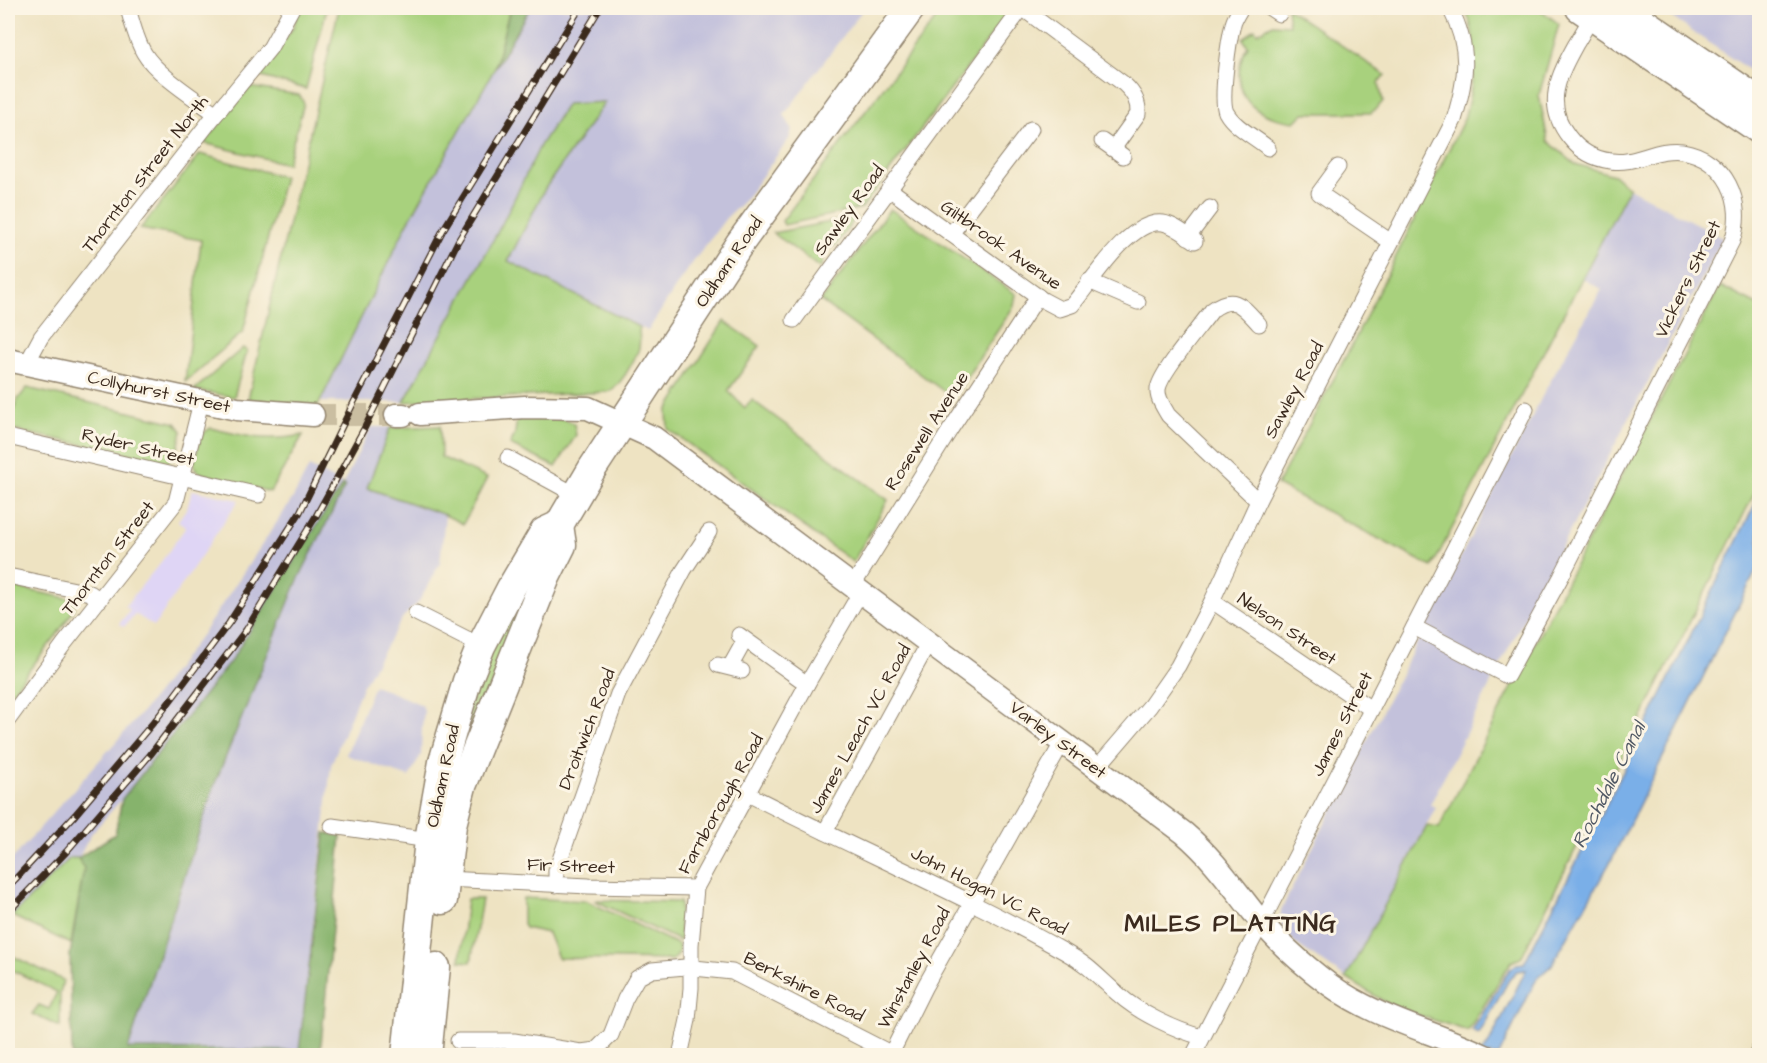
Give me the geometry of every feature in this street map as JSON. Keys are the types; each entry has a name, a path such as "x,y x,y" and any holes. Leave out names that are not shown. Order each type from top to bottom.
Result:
{"highway":[{"name":"Oldham Road","path":"406,1056 429,840 443,762 467,681 481,646 544,532 559,525 576,495 740,243 911,8"},
{"path":"1623,8 1760,102"},
{"path":"1590,10 1760,130"},
{"name":"Oldham Road","path":"427,1056 452,825 462,786 546,577 562,545 559,525"}],"street":[{"path":"128,8 144,54 176,84 216,114"},
{"name":"Thornton Street North","path":"13,363 41,337 270,48 292,8"},
{"path":"1022,8 1124,84 1133,94 1139,109 1138,114 1113,149"},
{"name":"Sawley Road","path":"794,320 1022,8"},
{"path":"1241,8 1233,23 1224,86 1224,106 1236,123 1268,147"},
{"name":"Sawley Road","path":"1096,769 1162,690 1178,666 1212,601 1258,501 1454,120 1465,75 1465,52 1459,24 1450,8"},
{"name":"Vickers Street","path":"1414,627 1507,676 1561,577 1738,226 1734,192 1714,166 1702,158 1682,151 1655,152 1626,162 1610,161 1590,155 1573,143 1563,129 1555,93 1560,72 1590,10"},
{"path":"951,234 1031,129"},
{"path":"1338,167 1319,193 1390,242"},
{"name":"Giltbrook Avenue","path":"889,189 1052,306 1060,309 1077,299 1089,281 1137,230 1147,225 1162,223 1192,239 1210,207"},
{"path":"1089,281 1138,302"},
{"name":"Rosewell Avenue","path":"856,589 857,579 910,493 1038,296"},
{"path":"1258,501 1168,415 1158,391 1161,381 1172,364 1212,310 1221,304 1237,303 1259,324"},
{"name":"Collyhurst Street","path":"13,363 242,410 313,414"},
{"name":"Thornton Street","path":"8,720 64,644 176,502 201,402"},
{"path":"406,415 525,407 578,407 588,408 622,424"},
{"name":"James Street","path":"1192,1056 1526,409"},
{"name":"Varley Street","path":"622,424 662,443 1196,844 1224,873 1262,923 1317,974 1359,1004 1388,1018 1478,1052"},
{"name":"Ryder Street","path":"8,437 259,495"},
{"path":"508,458 576,495"},
{"name":"Droitwich Road","path":"556,885 556,871 618,694 669,596 709,532"},
{"path":"8,576 90,593 100,600"},
{"name":"Farnborough Road","path":"680,1056 688,1020 692,917 696,888 807,684 856,600 856,589"},
{"name":"Nelson Street","path":"1212,601 1371,709"},
{"path":"416,613 481,646"},
{"path":"730,668 742,638 807,684"},
{"name":"James Leach VC Road","path":"825,832 928,644"},
{"name":"Winstanley Road","path":"892,1055 925,986 1062,743"},
{"name":"John Hogan VC Road","path":"748,794 972,902 1079,959 1129,1003 1183,1032 1202,1037"},
{"path":"332,826 429,840"},
{"name":"Fir Street","path":"445,879 556,885 696,888"},
{"name":"Berkshire Road","path":"458,1041 514,1041 569,1051 590,1052 602,1046 611,1035 625,999 637,978 644,973 662,968 691,967 732,972 892,1055"},
{"path":"1756,1056 1760,1048"}],"shaded area":[{"path":"522,8 864,8 784,115 792,129 789,139 743,202 726,218 682,277 648,331 508,262 546,187 605,102 577,103 404,402 321,402 335,350"},
{"path":"1658,8 1759,8 1759,77"},
{"path":"1629,188 1723,238 1500,665 1430,805 1436,807 1346,978 1296,944 1282,926 1281,910 1546,389 1602,289 1581,278"},
{"path":"371,427 435,427 445,515 440,563 418,603 403,617 363,685 331,765 299,1051 156,1050 153,1055 72,1055 71,944 83,877 70,858 8,921 8,864 144,710 203,633 293,498 309,467 343,484","holes":["121,800 115,834 79,857 91,834"]},
{"path":"192,490 239,500 154,626 135,614 124,627 119,624 130,610 125,606 186,527 178,521 188,506"},
{"path":"374,685 422,705 424,711 421,755 409,777 346,755"}],"green space":[{"path":"299,8 327,8 306,89 258,76 293,28"},
{"path":"339,8 510,8 495,68 406,226 318,406 248,399"},
{"path":"510,8 530,8 495,68"},
{"path":"944,8 1012,8 862,208 784,225 782,221"},
{"path":"1287,8 1385,75 1379,83 1383,102 1371,113 1304,113 1295,122 1263,113 1251,105 1242,90 1240,81 1241,63 1248,46 1243,39 1255,29 1257,33 1273,24 1289,25"},
{"path":"1465,8 1538,8 1559,24 1539,95 1548,141 1575,164 1614,175 1629,188 1432,567 1277,485 1354,341 1464,119 1474,63 1473,35"},
{"path":"249,87 299,95 304,103 287,164 204,143"},
{"path":"605,102 546,187 508,261 639,327 639,348 625,375 612,390 607,392 404,402 502,224 541,144 567,104"},
{"path":"200,154 284,177 243,332 185,382 201,240 140,229"},
{"path":"890,209 1016,294 1014,306 953,398 821,301"},
{"path":"856,217 836,245 828,248 818,243 812,250 822,259 820,268 773,233"},
{"path":"1720,286 1759,306 1759,484 1521,958 1511,962 1468,1031 1393,1007 1346,978 1427,826 1439,828"},
{"path":"724,321 760,346 728,391 745,408 752,400 888,500 853,562 668,429 667,411"},
{"path":"243,348 247,351 234,397 194,390"},
{"path":"27,388 176,423 182,431 176,457 167,462 13,430 10,423 18,399"},
{"path":"555,417 574,424 576,435 556,467 510,445 517,419"},
{"path":"440,426 441,457 487,478 463,524 445,515 367,488 390,428"},
{"path":"211,428 257,437 278,438 303,435 270,492 200,473 195,468 201,438"},
{"path":"343,484 345,486 297,582 215,783 128,1049 299,1051 325,833 341,836 320,1055 72,1055 70,955 84,868 78,858 115,834 122,799 230,662"},
{"path":"548,539 458,773 466,717 488,653"},
{"path":"8,586 71,599 75,608 8,697"},
{"path":"70,858 78,858 84,868 71,944 12,916"},
{"path":"523,898 587,901 679,945 678,954 671,960 558,958 548,933 525,928"},
{"path":"467,899 482,899 471,962 460,961"},
{"path":"594,900 680,902 680,941"},
{"path":"8,954 63,980 60,994 60,1027 32,1014 39,1005 49,1009 57,992 8,968"}],"water":[{"path":"1759,496 1759,565 1613,857 1551,966 1537,978 1499,1055 1479,1055 1488,1045 1526,970 1517,971 1510,978 1479,1034 1472,1031 1509,970 1517,964 1524,963 1626,766"}],"tunnel":[{"path":"313,415 396,415"}],"railway":[{"path":"8,887 75,815 158,717 229,623 300,512 443,230 580,8"},
{"path":"8,912 66,852 150,755 246,630 316,516 365,427 458,241 600,8"}],"district":[{"name":"MILES PLATTING","path":"1231,924"}],"water label":[{"name":"Rochdale Canal","path":"1609,785"}]}
